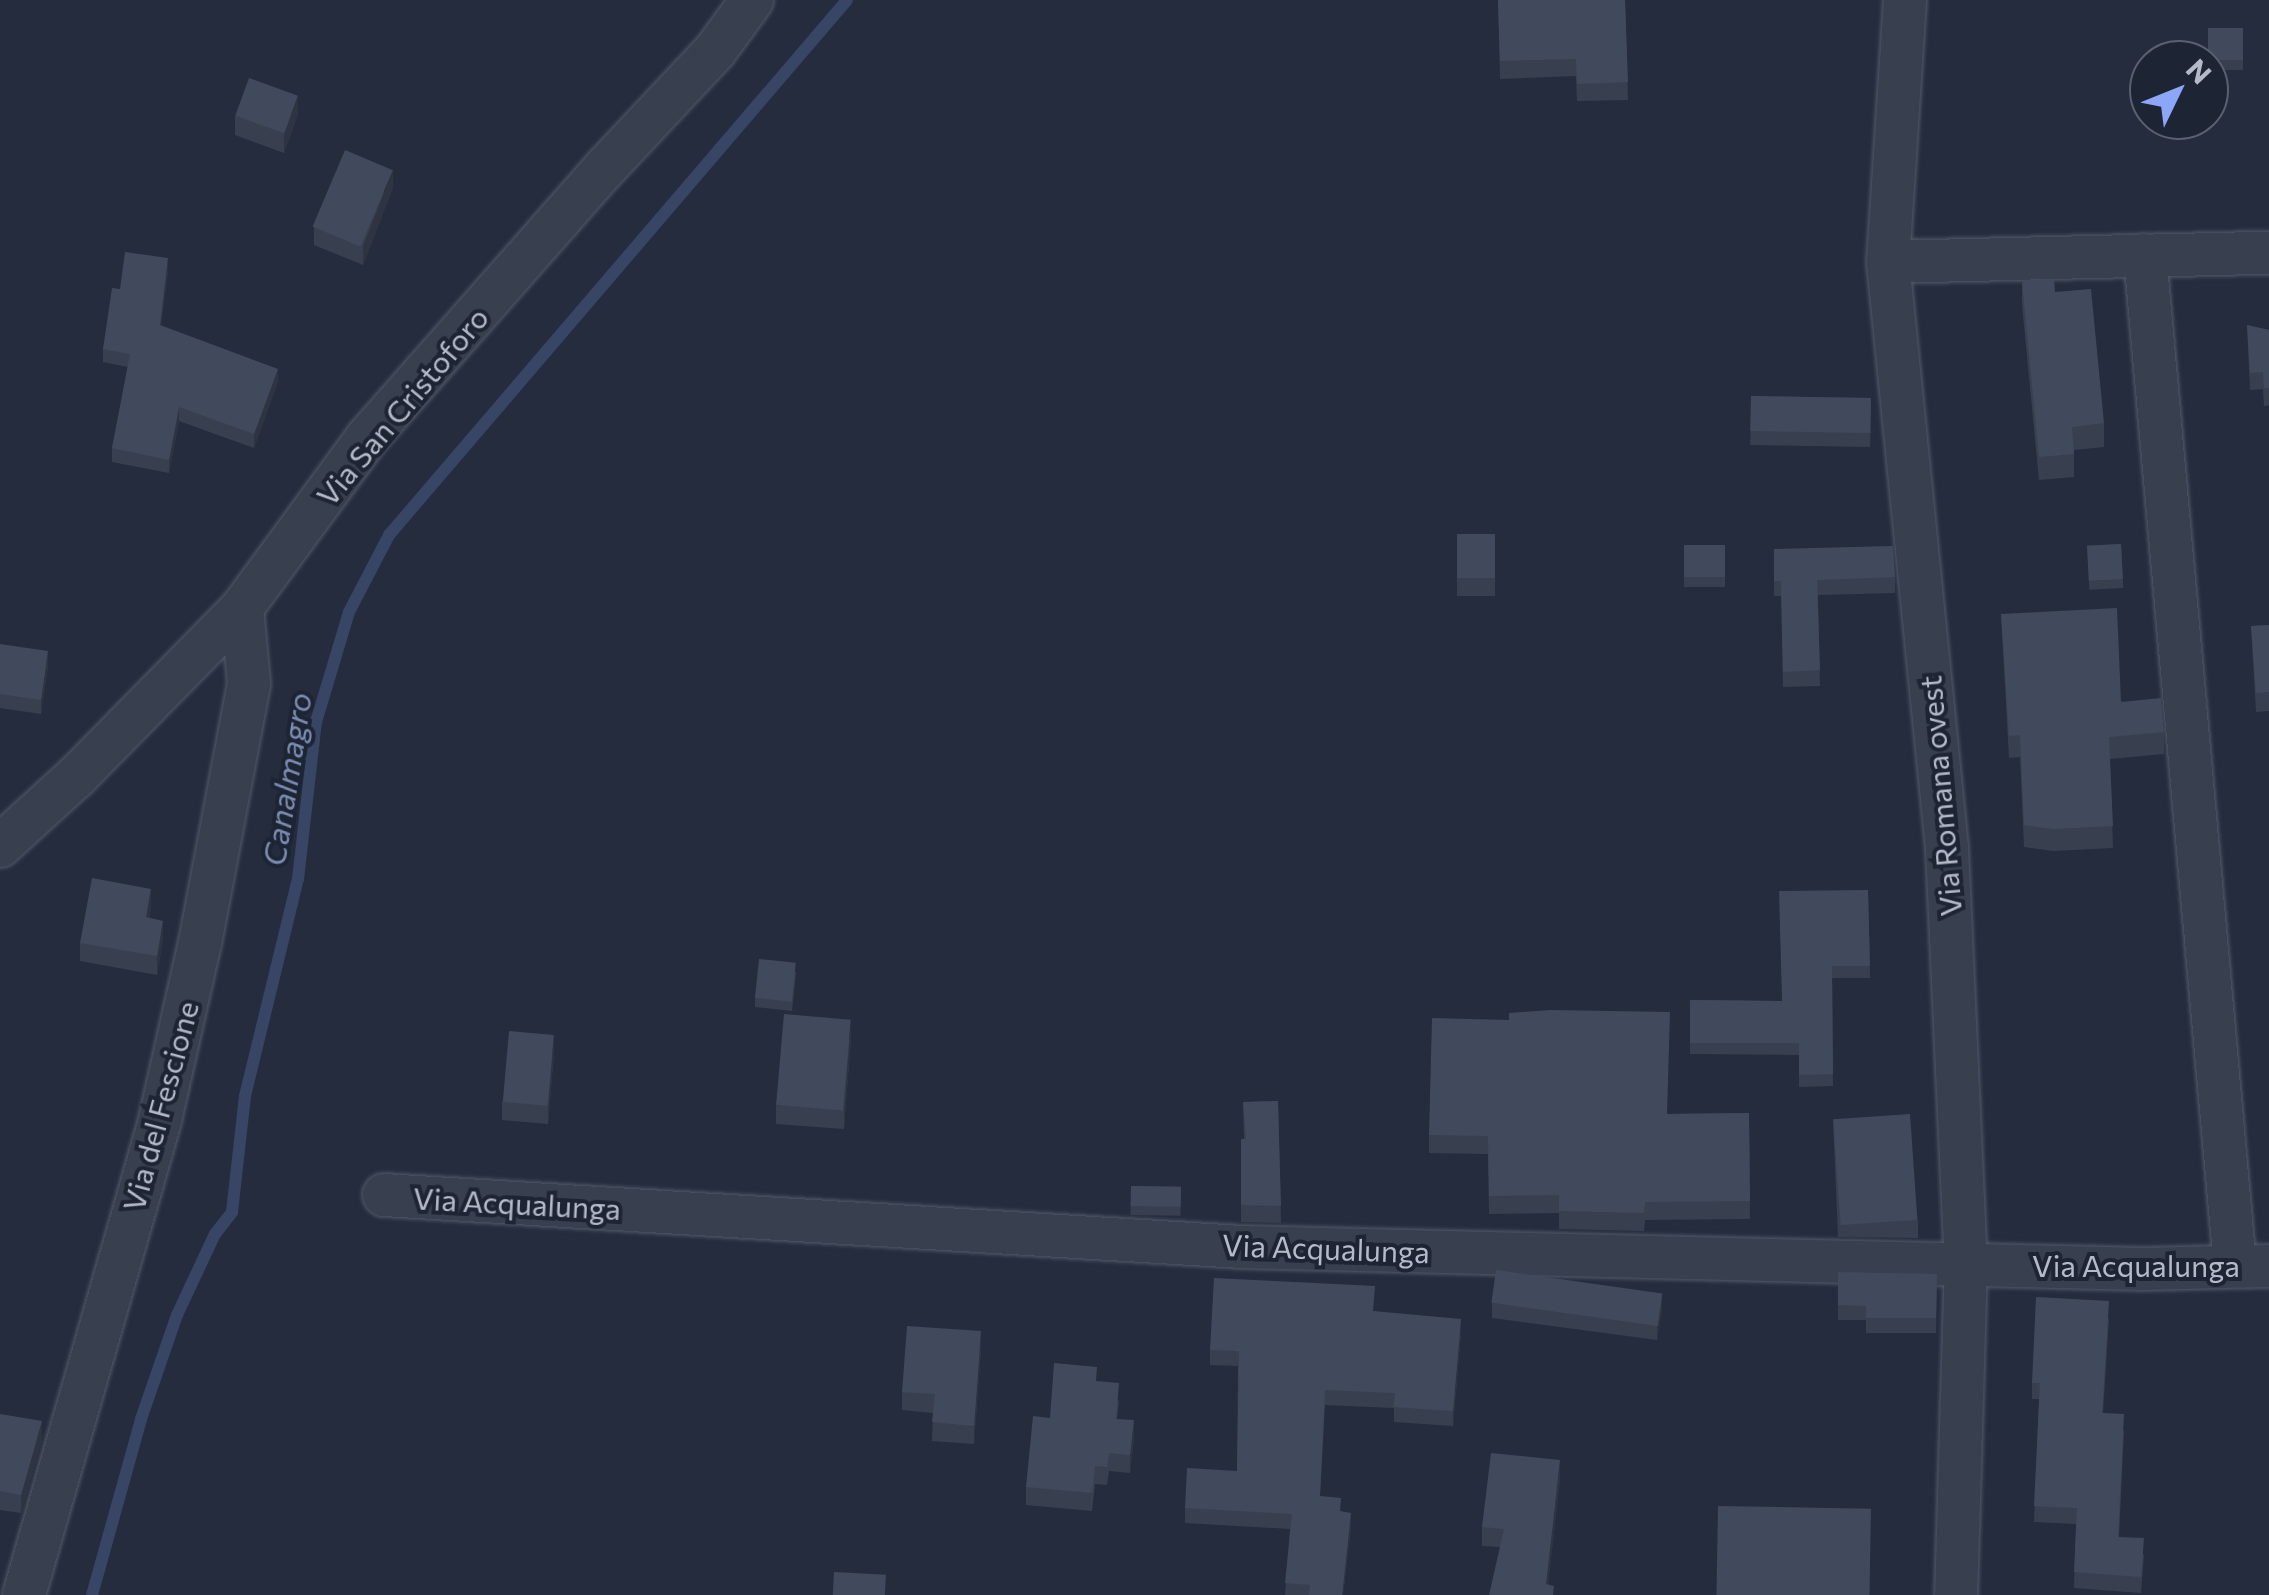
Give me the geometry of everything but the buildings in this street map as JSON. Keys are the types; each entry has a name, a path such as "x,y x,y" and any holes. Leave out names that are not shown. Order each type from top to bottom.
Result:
{"street":[{"name":"Via San Cristoforo","path":"0,846 77,776 242,608 366,439 605,168 716,52 752,0"},
{"name":"Via Romana ovest","path":"1905,0 1888,262 1947,848 1966,1262 1956,1595"},
{"path":"1888,262 2269,253"},
{"path":"2145,255 2252,1266"},
{"name":"Via del Fescione","path":"24,1595 160,1120 200,943 249,684 242,608"},
{"name":"Via Acqualunga","path":"384,1195 1240,1247 2144,1269 2252,1266"}],"waterway":[{"name":"Canalmagro","path":"92,1595 141,1419 177,1315 215,1234 232,1212 245,1096 298,879 316,722 349,612 389,535 847,0"}]}
